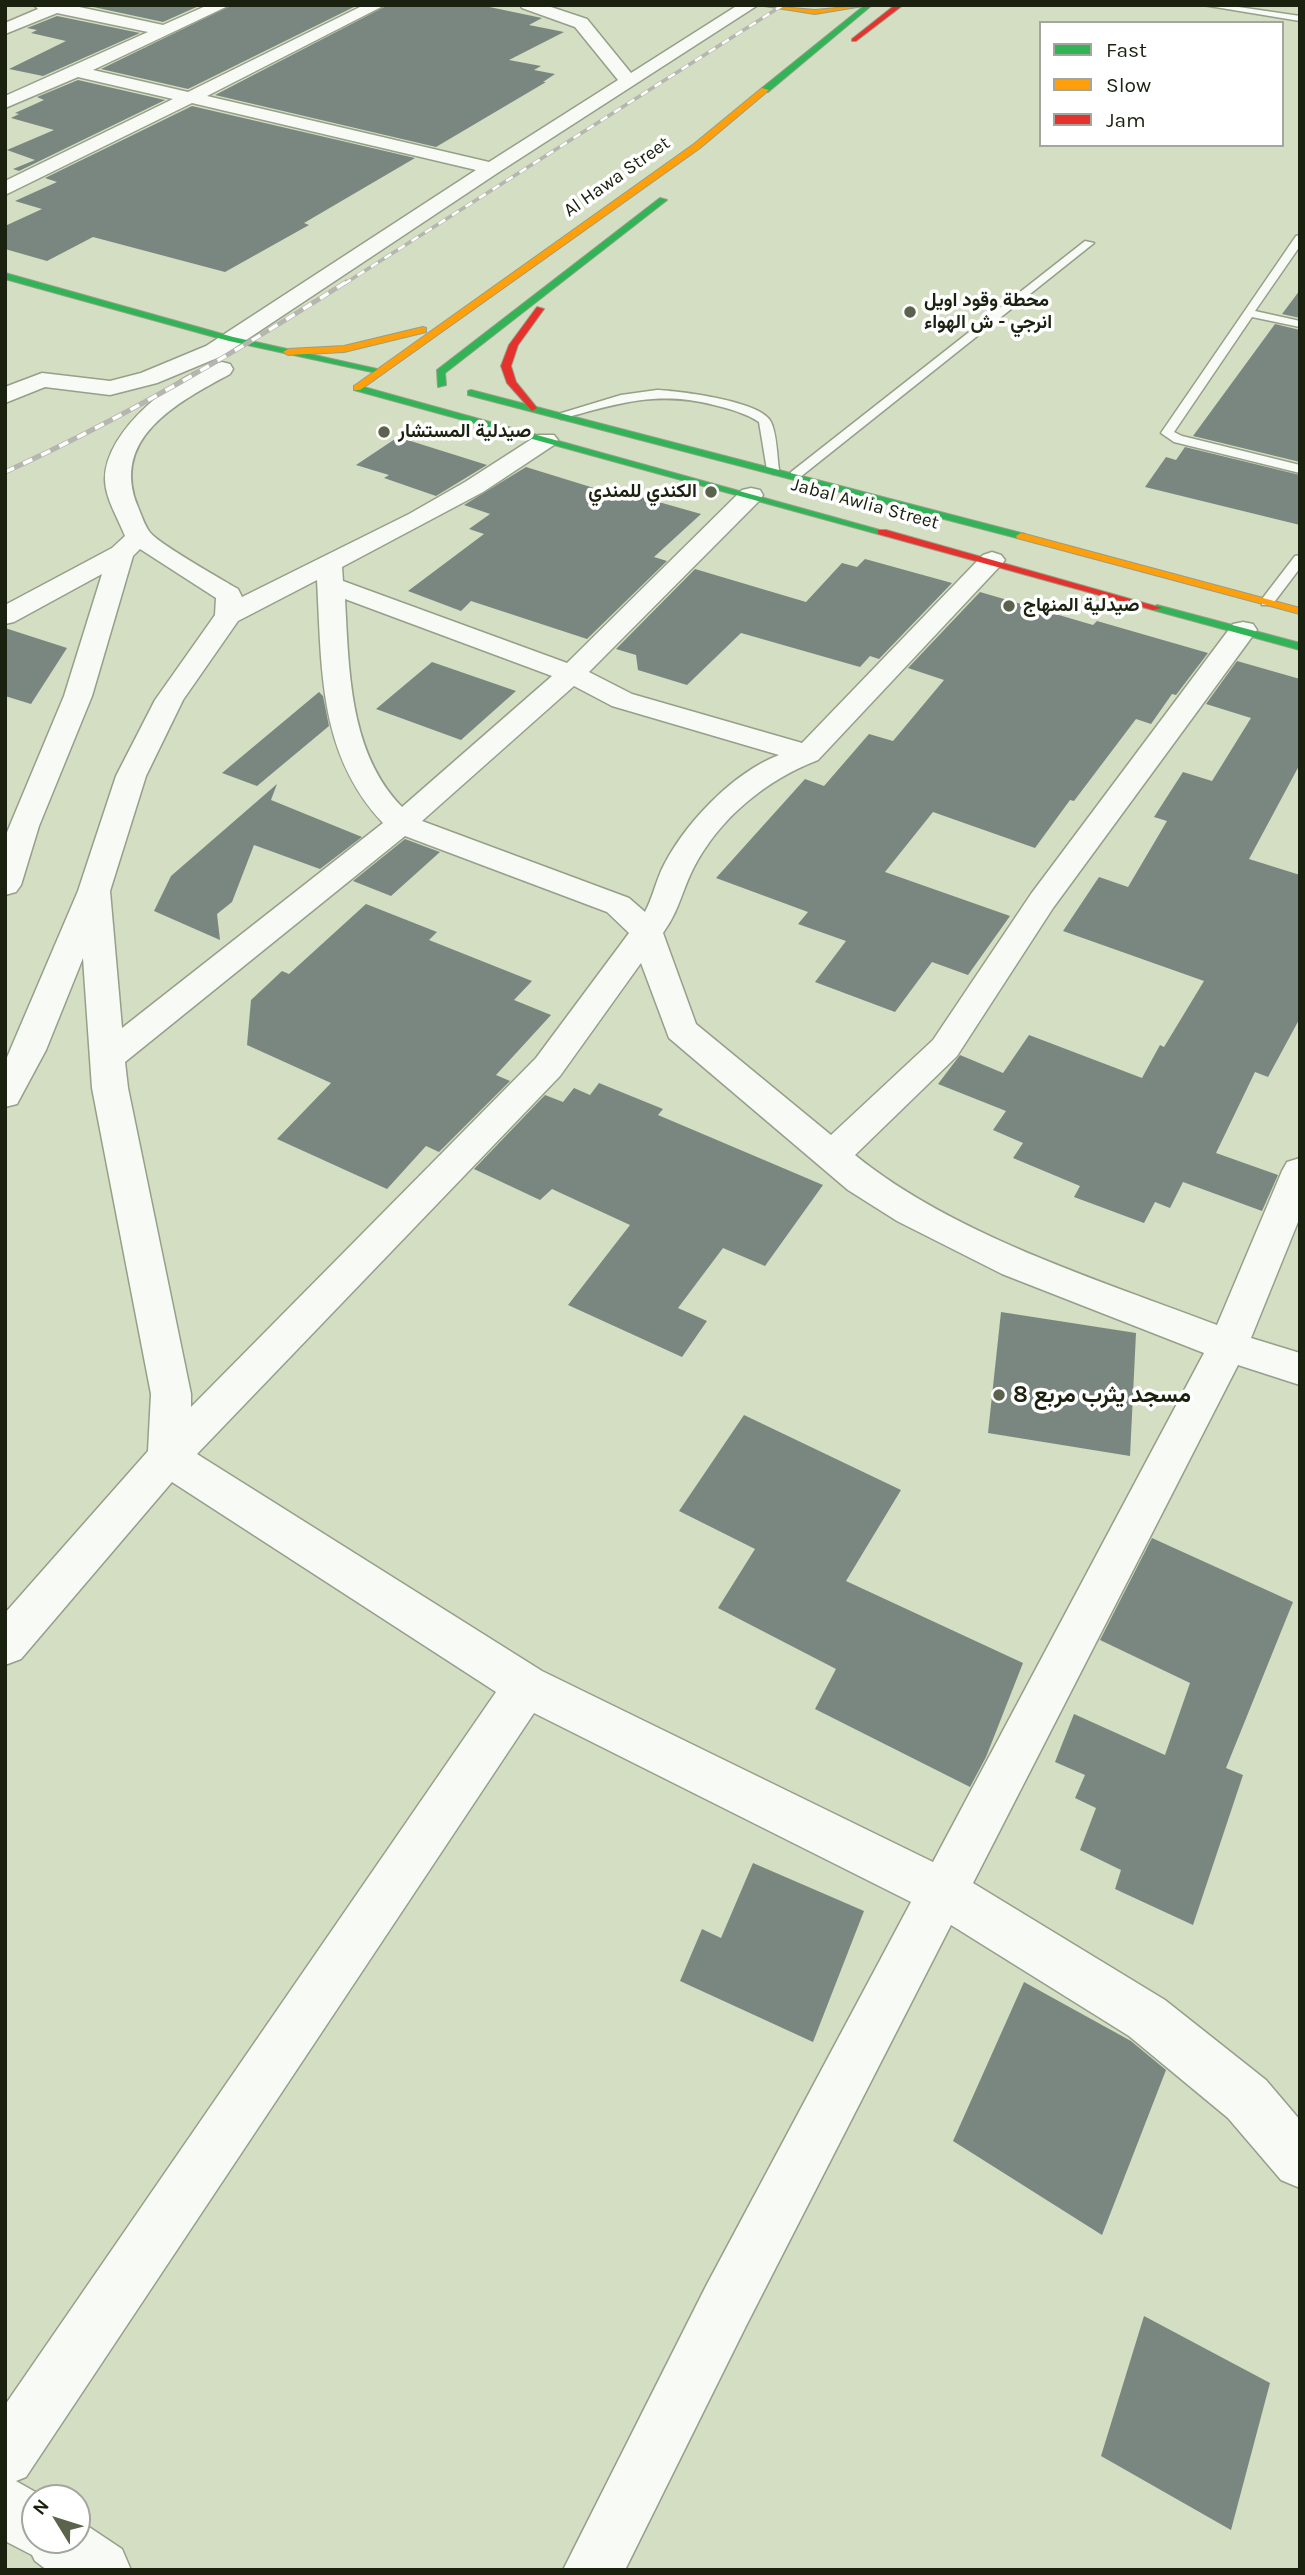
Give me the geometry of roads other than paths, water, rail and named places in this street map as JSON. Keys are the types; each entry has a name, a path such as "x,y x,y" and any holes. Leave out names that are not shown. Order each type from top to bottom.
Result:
{"main road":[{"path":"770,7 824,12 867,5"},
{"name":"Al Hawa Street","path":"352,386 381,371 697,146 867,5"},
{"path":"841,51 901,5"},
{"path":"770,7 811,21 830,36"},
{"name":"Al Hawa Street","path":"435,384 440,372 677,188"},
{"path":"5,276 230,349"},
{"path":"532,408 510,380 506,365 509,353 559,282"},
{"path":"5,292 230,349 288,352 352,348 445,325"},
{"path":"288,352 405,377"},
{"path":"412,403 435,384"},
{"name":"Jabal Awlia Street","path":"435,384 795,475 1300,611"},
{"name":"Jabal Awlia Street","path":"352,386 1300,646"}],"street":[{"path":"5,103 222,5"},
{"path":"5,189 377,5"},
{"path":"528,5 581,23 629,82"},
{"path":"5,885 24,826 78,696 130,545 117,482 121,452 137,428 230,349 492,168 750,5"},
{"path":"5,29 53,6 166,31"},
{"path":"76,71 492,168"},
{"path":"15,368 42,380 110,387 149,378 230,349"},
{"path":"5,396 42,380"},
{"path":"228,615 330,575 546,440"},
{"path":"108,1057 401,824 570,674 751,495"},
{"path":"5,1095 29,1050 94,891 131,776 169,700 228,615 229,595 130,545"},
{"path":"5,616 130,545"},
{"path":"5,1645 168,1457 548,1067 662,911 677,870 702,830 731,799 779,765 808,754 992,560"},
{"path":"330,575 570,674 622,700 808,754"},
{"path":"330,575 340,710 362,777 374,798 401,824 618,905 646,931 681,1030 861,1180 910,1211 1015,1264 1228,1346 1300,1369"},
{"path":"831,1156 944,1048 1042,901 1243,630"},
{"path":"94,891 110,1088 172,1394 168,1457"},
{"path":"593,2570 726,2306 1228,1346 1300,1171"},
{"path":"168,1457 526,1686 943,1892 1147,2018 1247,2099 1300,2161"},
{"path":"5,2456 526,1686"},
{"path":"5,2506 21,2517"},
{"path":"77,2554 101,2570"}],"lane":[{"path":"1207,5 1300,19"},
{"path":"1300,238 1167,433 1178,439 1300,469"},
{"path":"795,475 1089,243"},
{"path":"1248,313 1300,324"},
{"path":"561,415 648,392 691,394 754,412 765,421 773,470"},
{"path":"1267,602 1300,559"}],"railway":[{"path":"344,284 783,5"},
{"path":"5,472 179,383 346,282"}],"place":[{"name":"محطة وقود اويل انرجي - ش الهواء","path":"910,312"},
{"name":"صيدلية المستشار","path":"384,432"},
{"name":"الكندي للمندي","path":"711,492"},
{"name":"صيدلية المنهاج","path":"1009,606"},
{"name":"مسجد يثرب مربع 8","path":"999,1395"}]}
